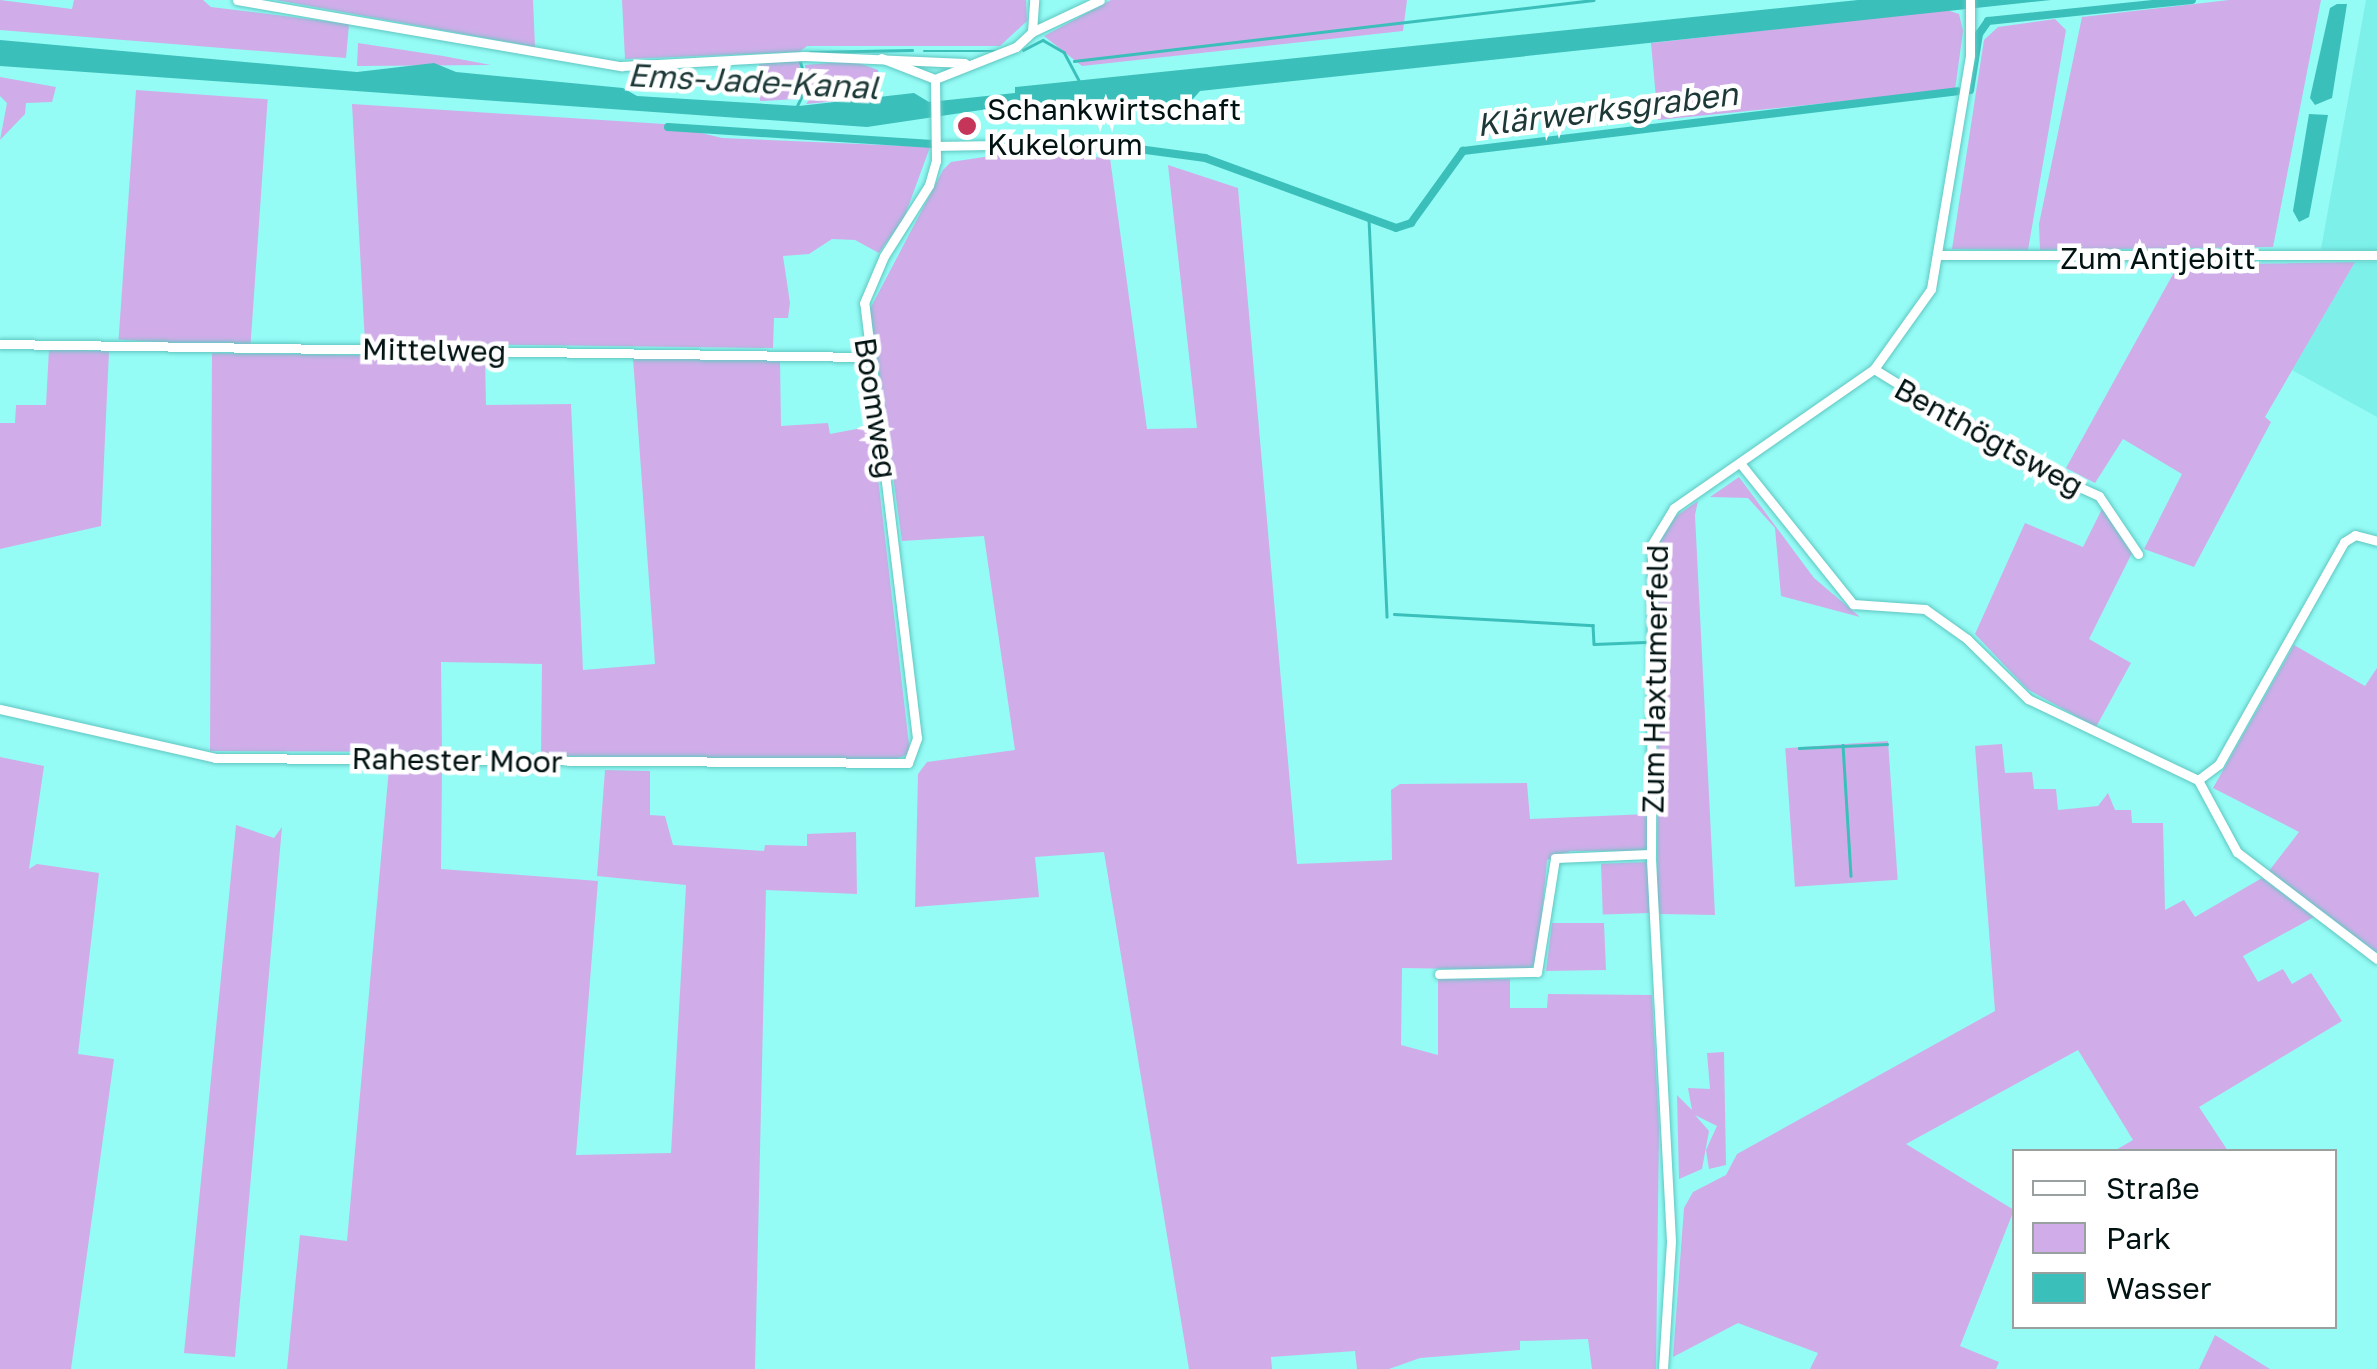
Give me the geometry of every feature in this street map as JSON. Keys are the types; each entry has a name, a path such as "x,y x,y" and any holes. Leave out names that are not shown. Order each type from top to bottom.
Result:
{"street":[{"path":"237,0 622,66 878,57 965,63 996,57 1032,32 1100,0"},
{"path":"1032,32 1034,0"},
{"name":"Zum Haxtumerfeld","path":"1663,1369 1671,1241 1652,854 1652,544 1674,508 1874,370 1930,289 1940,255 1970,55 1970,5"},
{"path":"878,57 935,79 965,63"},
{"name":"Boomweg","path":"915,754 896,548 868,357 864,302 884,256 929,185 937,146 930,96 935,79"},
{"path":"937,146 998,145"},
{"name":"Zum Antjebitt","path":"1940,255 2377,256"},
{"name":"Mittelweg","path":"0,344 868,357"},
{"name":"Benthögtsweg","path":"1874,370 2026,463 2099,496 2138,554"},
{"path":"1740,463 1853,604 1924,610 1967,639 2028,700 2198,780 2237,852 2377,960"},
{"path":"2198,780 2219,764 2344,542 2356,536 2377,541"},
{"name":"Rahester Moor","path":"0,709 214,758 896,764 915,754"},
{"path":"1439,974 1537,972 1555,858 1652,854"}],"shaded area":[{"path":"2366,0 2377,0 2377,250 2321,249"},
{"path":"2355,262 2377,262 2377,417 2292,370"}],"green space":[{"path":"0,0 72,9 74,0 203,0 211,7 349,24 346,58 0,30"},
{"path":"276,0 533,0 535,47"},
{"path":"622,0 1026,0 1027,21 1000,46 807,46 799,52 625,59"},
{"path":"1111,0 1407,0 1403,31 1082,66 1044,36"},
{"path":"2229,0 2321,0 2273,247 2040,250 2039,224 2082,17"},
{"path":"1947,10 1959,14 1963,31 1955,90 1658,120 1651,43"},
{"path":"2055,19 2066,30 2028,250 1952,249 1984,40 1998,27"},
{"path":"358,43 443,56 491,65 357,66"},
{"path":"799,60 803,90 797,99 760,101 759,62"},
{"path":"853,61 878,70 880,97 806,104 818,89 807,100 805,65"},
{"path":"0,77 56,87 52,102 26,103 25,114 0,140 7,103 0,96"},
{"path":"136,90 268,99 250,349 119,339"},
{"path":"352,104 664,124 722,138 930,147 904,218 879,253 855,240 832,239 809,254 783,256 790,303 788,318 774,318 773,348 365,343"},
{"path":"1010,153 1110,158 1147,429 1197,428 1168,165 1238,188 1297,864 1392,860 1391,790 1400,784 1527,783 1530,819 1648,814 1649,851 1571,851 1547,860 1538,959 1529,970 1402,968 1401,1045 1438,1055 1438,979 1510,979 1510,1008 1547,1008 1548,994 1652,995 1659,1128 1656,1369 1592,1369 1588,1339 1520,1341 1520,1350 1420,1358 1389,1369 1357,1369 1355,1351 1271,1357 1272,1369 1189,1369 1104,852 1035,857 1039,897 915,907 918,774 927,762 1015,750 984,536 902,541 870,309 943,170 951,162"},
{"path":"2355,262 2265,417 2271,422 2194,567 2144,549 2182,474 2123,439 2095,483 2066,468 2178,265"},
{"path":"49,349 109,351 101,526 0,549 0,423 15,423 16,405 46,405"},
{"path":"212,353 485,357 486,405 571,404 583,670 655,664 633,358 780,360 781,426 828,423 830,434 872,426 910,753 893,761 541,756 542,664 441,662 442,752 210,751"},
{"path":"1739,477 1814,578 1860,617 1781,596 1775,528 1748,498 1710,497"},
{"path":"1698,501 1695,515 1715,915 1660,914 1659,543 1676,516"},
{"path":"2102,509 2132,553 2089,639 2131,663 2096,727 2027,689 1975,634 2025,523 2083,547"},
{"path":"2294,645 2365,686 2377,668 2377,953 2269,871 2299,832 2213,788"},
{"path":"1888,741 1898,880 1795,887 1785,748"},
{"path":"2002,744 2005,773 2032,772 2034,789 2056,789 2058,810 2098,806 2108,793 2115,810 2131,810 2132,823 2163,823 2165,910 2184,900 2195,917 2262,878 2314,917 2243,956 2258,982 2283,969 2292,984 2311,973 2342,1021 2199,1107 2227,1149 2117,1149 2133,1140 2078,1050 1906,1144 2012,1209 1960,1346 1999,1362 1996,1369 1810,1369 1818,1353 1738,1323 1673,1357 1684,1208 1693,1192 1726,1175 1737,1154 1995,1011 1975,746"},
{"path":"0,757 44,766 29,869 37,864 99,873 78,1054 114,1059 71,1369 0,1369"},
{"path":"389,768 442,768 441,869 598,881 576,1155 671,1153 686,885 597,876 605,770 650,771 650,815 665,816 673,845 764,851 765,845 807,846 807,834 856,832 857,894 766,890 755,1369 287,1369 300,1235 347,1241"},
{"path":"236,825 274,838 282,827 235,1357 184,1353"},
{"path":"1648,862 1650,913 1603,915 1601,864"},
{"path":"1552,923 1604,923 1606,970 1546,971"},
{"path":"1724,1052 1726,1165 1709,1169 1706,1150 1717,1126 1695,1115 1709,1131 1702,1169 1679,1179 1677,1095 1692,1110 1688,1088 1710,1089 1707,1053"},
{"path":"2215,1335 2270,1369 2199,1369"}],"water":[{"path":"1858,0 2051,0 1200,91 1185,108 1168,111 1132,110 1129,99 1037,108 1035,102 867,127 0,66 0,40 357,72 434,63 456,72 623,88 637,96 799,106 914,93 929,102 1015,93 1015,87"},
{"path":"2347,4 2332,98 2315,105 2310,98 2330,8"},
{"path":"2309,114 2328,115 2309,217 2299,222 2293,211"}],"waterway":[{"path":"1074,61 1593,0"},
{"name":"Klärwerksgraben","path":"1970,90 1979,34 1988,21 2192,0"},
{"path":"1023,50 1043,40 1064,52 1082,86"},
{"name":"Ems-Jade-Kanal","path":"810,52 912,50"},
{"path":"924,51 995,51"},
{"name":"Ems-Jade-Kanal","path":"797,106 807,85 800,62"},
{"name":"Klärwerksgraben","path":"1131,148 1205,158 1396,228 1411,223 1463,151 1957,91"},
{"name":"Klärwerksgraben","path":"668,127 932,144"},
{"name":"Klärwerksgraben","path":"1001,141 1122,147"},
{"path":"1369,219 1387,617"},
{"path":"1394,614 1593,625 1594,644 1645,642"},
{"path":"1799,748 1887,744"},
{"path":"1843,745 1851,876"}],"place":[{"name":"Schankwirtschaft Kukelorum","path":"967,126"}]}
